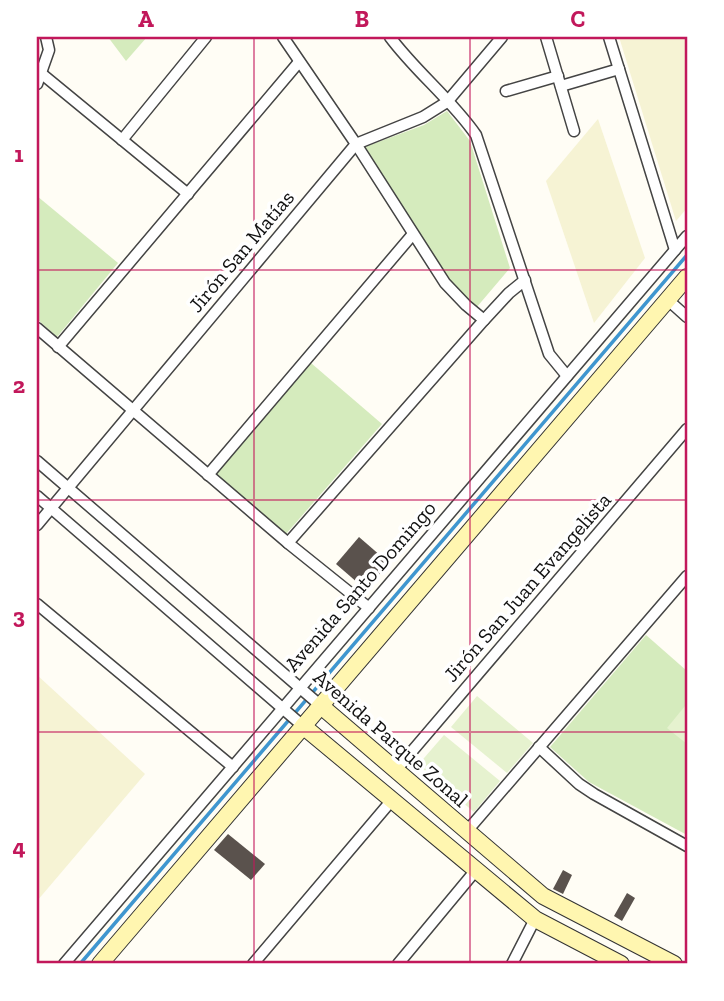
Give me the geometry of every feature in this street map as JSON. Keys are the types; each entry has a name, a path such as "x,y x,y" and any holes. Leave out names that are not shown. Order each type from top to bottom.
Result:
{"main road":[{"path":"100,964 687,277"},
{"name":"Avenida Parque Zonal","path":"321,706 544,896 674,964"},
{"path":"303,726 535,919 621,964"}],"street":[{"path":"46,37 49,50 39,79 122,140 188,194"},
{"path":"122,140 206,37"},
{"path":"283,37 454,294 484,320"},
{"path":"390,37 469,125 482,148 549,354 567,376"},
{"name":"Jirón San Matías","path":"37,525 356,144 423,117 447,102 502,37"},
{"path":"546,37 574,131"},
{"path":"609,37 675,250"},
{"path":"58,347 299,62"},
{"path":"506,91 619,69"},
{"path":"208,475 412,234"},
{"name":"Avenida Santo Domingo","path":"64,964 687,236"},
{"path":"289,543 484,320 525,280"},
{"path":"667,300 687,317"},
{"path":"37,328 208,475 369,608"},
{"name":"Jirón San Juan Evangelista","path":"396,770 687,429"},
{"name":"Avenida Parque Zonal","path":"37,461 321,706"},
{"path":"37,496 303,726"},
{"path":"467,831 687,576"},
{"path":"677,587 687,596"},
{"path":"37,604 233,767"},
{"path":"539,747 579,784 687,846"},
{"path":"253,964 392,800"},
{"path":"401,963 476,870"},
{"path":"512,964 535,919"}],"shaded area":[{"path":"619,37 687,37 687,208 676,221"},
{"path":"598,119 645,258 594,323 546,181"},
{"path":"37,675 145,774 37,901"}],"green space":[{"path":"108,37 147,37 126,61"},
{"path":"447,111 470,141 510,268 476,308 444,275 362,148 424,125"},
{"path":"37,196 118,263 57,337 37,319"},
{"path":"311,363 382,424 286,534 215,473"},
{"path":"646,635 687,671 687,835 589,782 550,747"},
{"path":"477,696 533,743 507,773 451,727"},
{"path":"685,706 687,707 687,744 667,728"},
{"path":"444,735 500,781 474,812 418,765"}],"building":[{"path":"359,537 389,563 366,590 336,564"},
{"path":"228,834 265,864 251,880 214,850"},
{"path":"563,870 572,875 563,894 553,889"},
{"path":"627,893 635,898 622,921 614,916"}],"waterway":[{"path":"80,964 687,255"}]}
